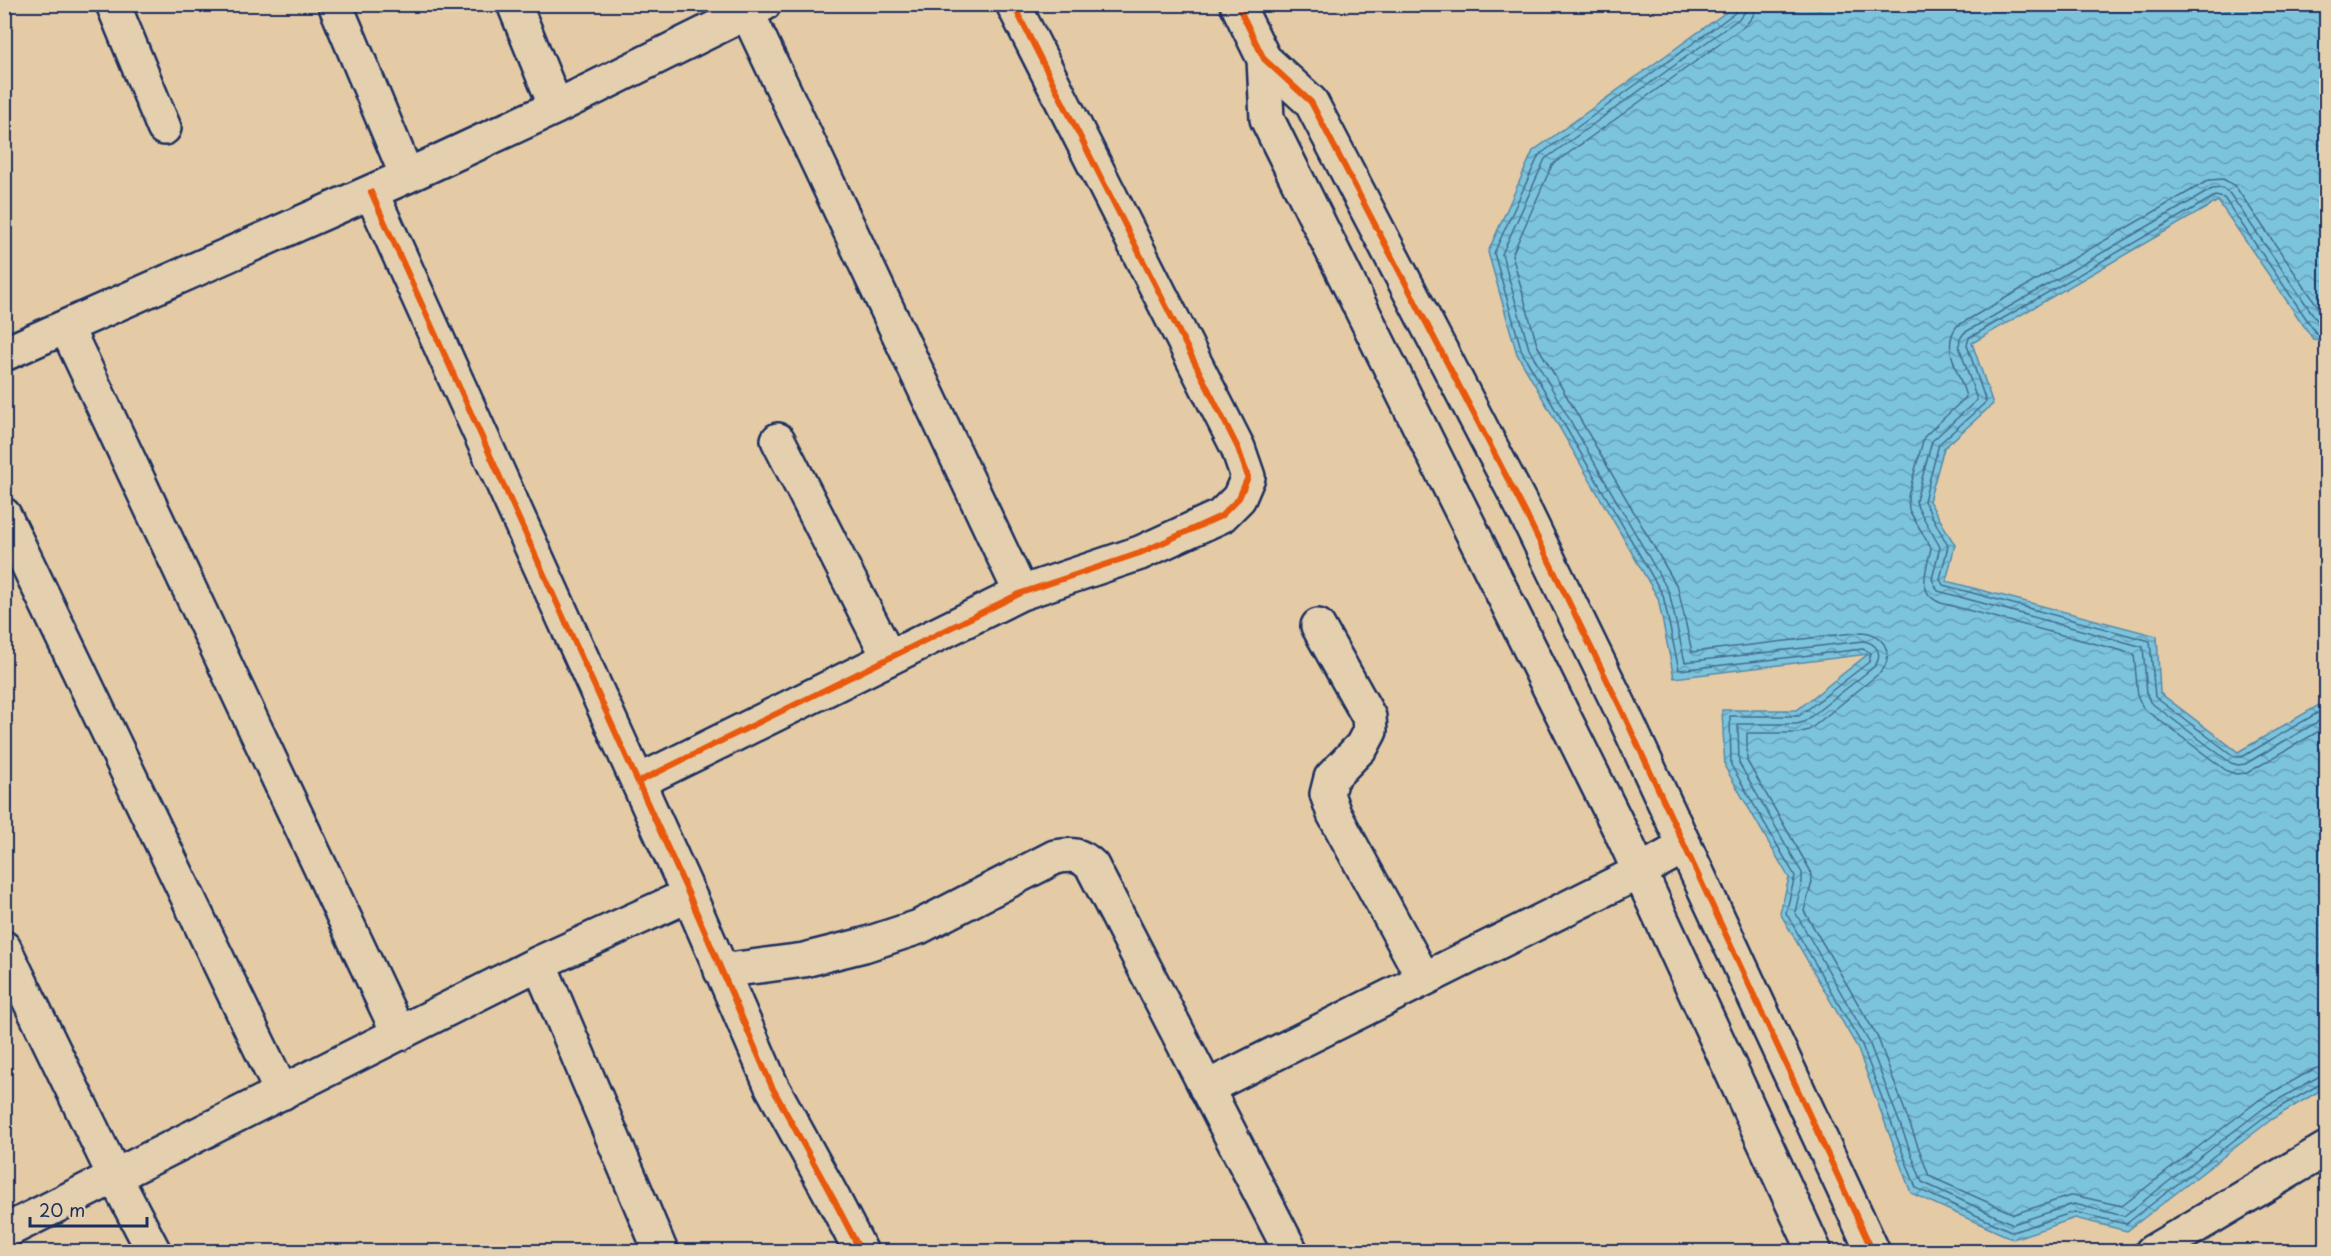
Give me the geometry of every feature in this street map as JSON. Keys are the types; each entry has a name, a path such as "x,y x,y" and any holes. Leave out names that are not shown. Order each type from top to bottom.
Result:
{"street":[{"path":"113,4 164,128"},
{"path":"335,4 407,176"},
{"path":"514,4 556,107"},
{"path":"638,782 1021,593 1140,553 1221,516 1239,498 1248,477 1238,448 1013,4"},
{"path":"1237,4 1264,58 1311,102 1527,516 1622,711 1873,1251"},
{"path":"7,356 66,327 407,176 556,107 755,8 1021,593"},
{"path":"1264,58 1267,118 1640,872 1815,1251"},
{"path":"371,192 638,782 772,1087 861,1251"},
{"path":"66,327 399,1034"},
{"path":"778,440 889,658"},
{"path":"4,515 282,1093"},
{"path":"1318,626 1369,717 1370,731 1362,746 1331,778 1327,794 1334,814 1424,979"},
{"path":"1206,1088 1640,872 1685,846"},
{"path":"721,971 804,960 864,945 919,927 1055,857 1071,854 1082,856 1092,866 1291,1251"},
{"path":"4,1232 539,963 689,896"},
{"path":"4,948 115,1177 154,1251"},
{"path":"539,963 661,1251"},
{"path":"2152,1251 2326,1149"}],"water":[{"path":"1736,5 2326,5 2326,342 2313,339 2218,201 1972,343 1993,404 1944,448 1929,501 1955,545 1946,581 2157,636 2160,693 2238,752 2326,701 2326,1087 2272,1119 2127,1231 2075,1218 2013,1239 1911,1193 1857,1047 1780,913 1789,878 1725,767 1722,710 1797,710 1868,654 1674,678 1658,598 1517,354 1488,252 1533,151"}],"cycle path":[{"path":"638,782 1021,593 1140,553 1221,516 1239,498 1248,477 1238,448 1013,4"},
{"path":"1237,4 1264,59 1311,102 1527,516 1622,711 1873,1252"},
{"path":"371,192 689,895 772,1087 861,1252"}]}
